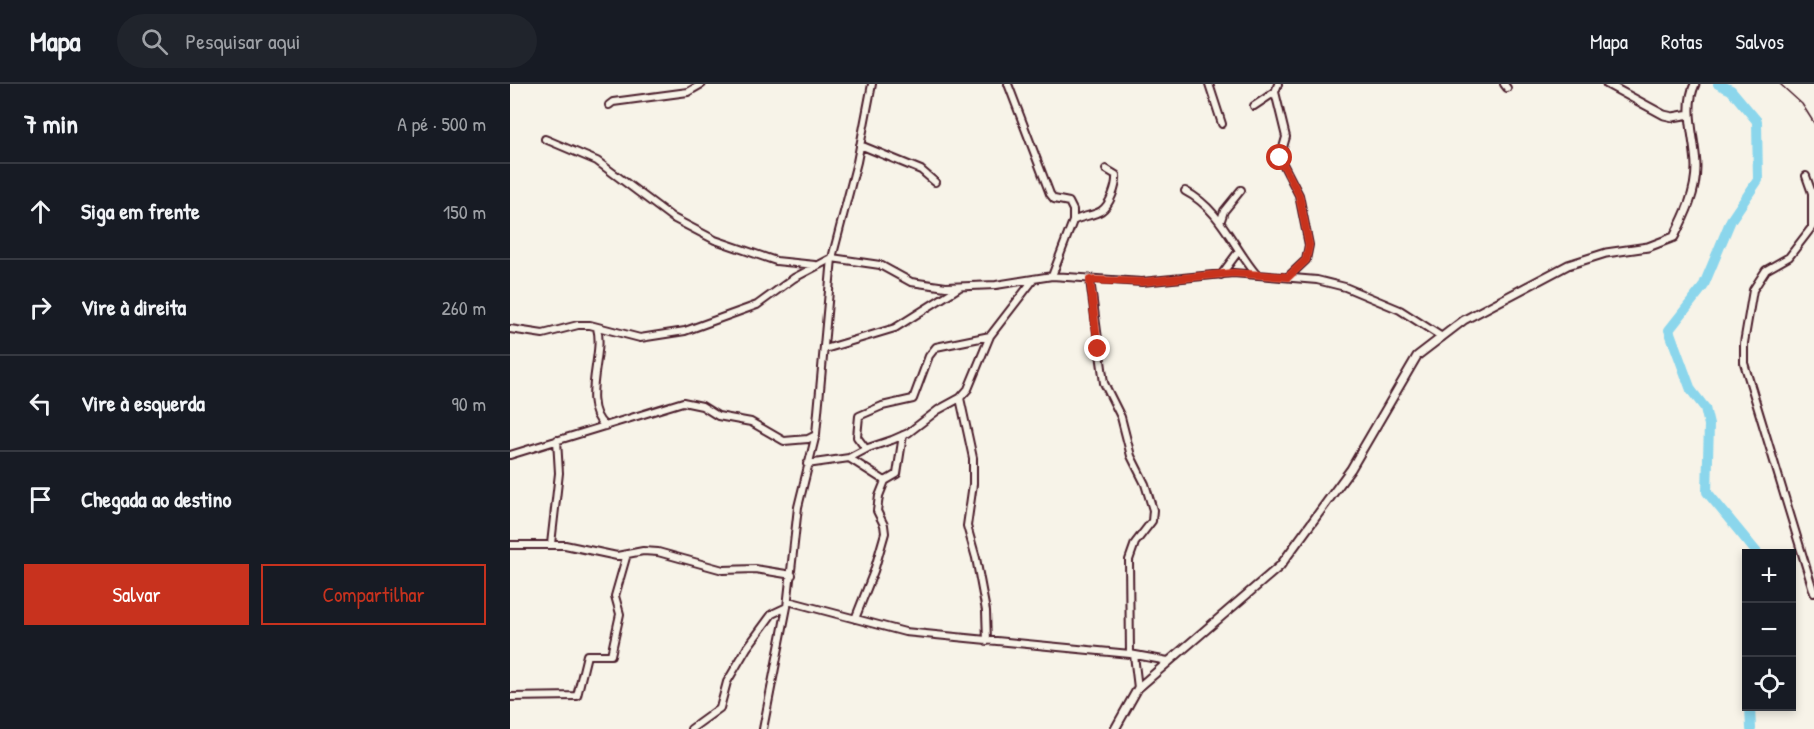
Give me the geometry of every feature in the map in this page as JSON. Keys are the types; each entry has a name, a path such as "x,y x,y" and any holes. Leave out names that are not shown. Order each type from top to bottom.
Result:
{"street":[{"path":"609,105 613,102 688,92 702,84"},
{"path":"763,729 792,575 798,507 816,434 832,258 860,145 872,84"},
{"path":"1008,84 1050,194 1054,199 1069,202 1073,210 1073,221 1052,276"},
{"path":"1209,84 1221,124"},
{"path":"1278,84 1275,92 1286,137 1280,158 1299,195 1309,245 1306,260 1288,277"},
{"path":"1607,84 1664,115 1673,117 1690,114"},
{"path":"1115,729 1138,688 1280,566 1351,469 1417,356 1464,320 1568,265 1606,253 1648,247 1674,237 1690,206 1696,167 1690,114 1694,86"},
{"path":"1254,106 1275,92"},
{"path":"545,139 597,161 674,218 715,240 787,264 818,265"},
{"path":"860,145 921,170 935,182"},
{"path":"1073,221 1100,212 1106,206 1117,180 1116,175 1106,169"},
{"path":"1806,176 1812,194 1812,227 1788,257 1766,270 1753,290 1744,343 1744,363 1814,593"},
{"path":"1221,220 1224,211 1241,190"},
{"path":"1185,191 1198,198 1221,220 1238,252 1256,274"},
{"path":"1221,275 1238,252"},
{"path":"510,328 543,334 578,325 640,338 685,331 757,306 794,278 832,258 880,265 911,282 961,286 1052,276 1142,282 1221,275 1256,274 1288,277 1346,286 1400,310 1442,337"},
{"path":"807,464 821,460 849,458 903,435 960,398 968,389 990,336 1035,279"},
{"path":"1090,280 1104,383 1121,417 1131,456 1145,484 1153,510 1152,522 1135,543 1129,560 1132,654 1138,688"},
{"path":"825,349 895,328 961,286"},
{"path":"589,430 596,413 593,382 599,335 597,328"},
{"path":"599,335 605,330"},
{"path":"866,449 857,437 859,416 882,406 913,399 929,356 936,347 990,336"},
{"path":"960,398 973,458 973,484 967,526 986,611 987,641"},
{"path":"510,455 683,402 702,406 713,415 751,422 784,441 808,439 816,434"},
{"path":"596,413 605,426"},
{"path":"855,619 874,571 885,533 877,502 885,481 897,474 903,435"},
{"path":"551,544 558,473 557,440"},
{"path":"811,452 821,460"},
{"path":"849,458 885,481"},
{"path":"510,545 551,544 581,548 609,556 658,552 723,570 755,568 792,575"},
{"path":"510,697 577,696 587,655 611,655 620,614 615,596 627,554"},
{"path":"691,729 715,713 727,681 747,648 772,614 787,604 905,632 1132,654 1168,662"}],"waterway":[{"path":"1718,84 1731,90 1757,121 1758,180 1731,220 1703,287 1669,330 1691,390 1705,408 1709,425 1707,492 1754,549"},
{"path":"1750,711 1751,729"}],"railway":[{"path":"1780,84 1802,104 1814,123"}],"route":[{"path":"1098,349 1090,280 1142,282 1233,273 1288,277 1299,269 1306,260 1309,245 1299,195 1280,158"}]}
